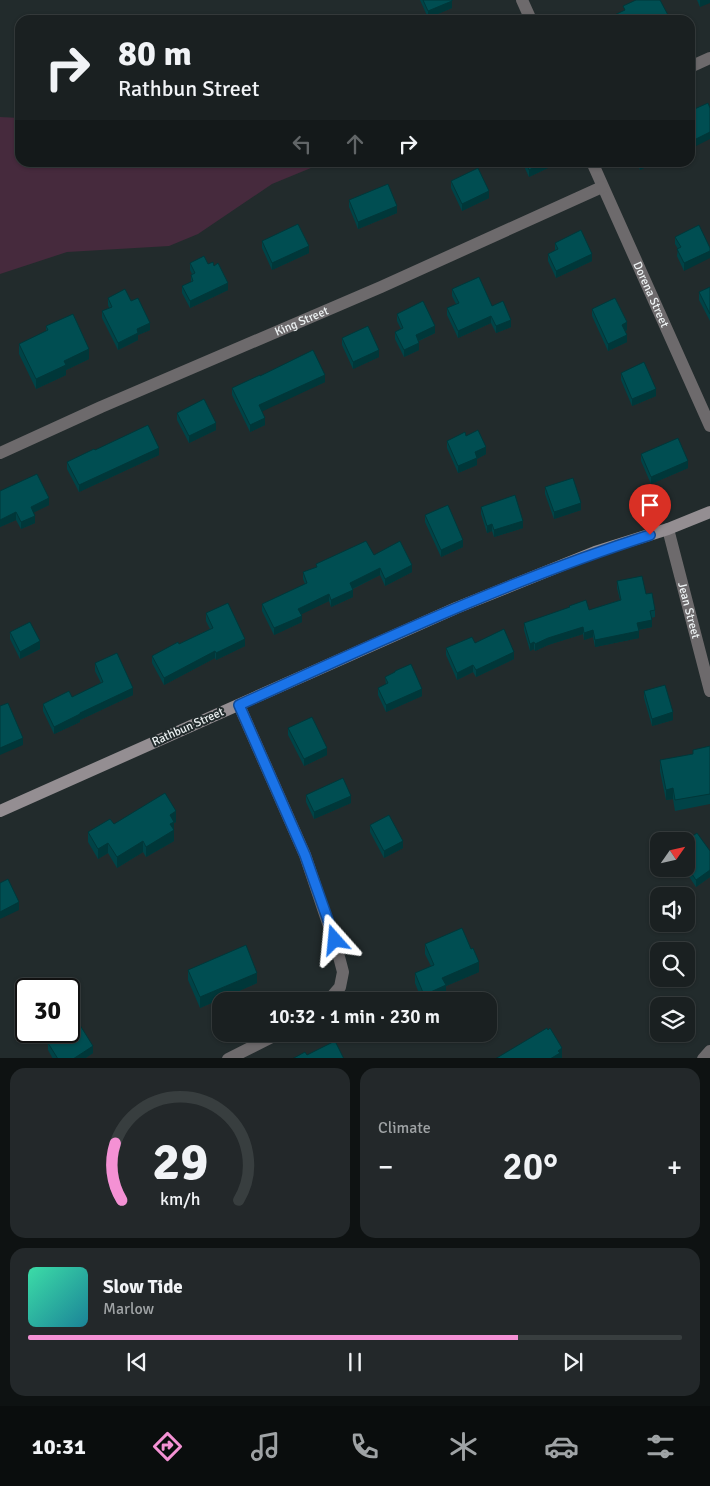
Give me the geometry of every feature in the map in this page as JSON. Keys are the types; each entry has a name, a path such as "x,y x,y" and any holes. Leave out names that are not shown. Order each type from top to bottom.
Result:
{"street":[{"path":"522,0 528,15"},
{"path":"695,65 710,58"},
{"name":"Dorena Street","path":"594,167 710,426"},
{"name":"King Street","path":"0,453 381,287 602,187"},
{"name":"Rathbun Street","path":"0,811 456,608 595,552 668,529 710,512"},
{"name":"Jean Street","path":"668,529 710,691"},
{"path":"239,705 305,855 338,952 343,972 340,987 336,992"},
{"path":"228,1058 261,1042"},
{"path":"703,1058 710,1050"}],"shaded area":[{"path":"0,117 15,118 15,167 313,167 272,184 198,234 169,246 67,252 0,274"}],"building":[{"path":"423,0 452,0 452,1 428,11"},
{"path":"636,0 660,0 668,15 614,15 625,10 623,6"},
{"path":"708,103 710,108 710,132 695,140 695,109"},
{"path":"478,168 489,191 462,204 451,181"},
{"path":"388,184 397,206 358,222 349,200"},
{"path":"298,224 309,246 272,263 262,241"},
{"path":"699,225 710,251 684,263 677,249 681,247 675,237"},
{"path":"581,230 592,254 556,271 548,254 558,249 555,243"},
{"path":"204,256 208,264 213,262 214,266 218,263 228,283 190,301 182,286 193,281 191,275 195,273 190,263"},
{"path":"479,277 492,306 503,301 511,320 496,326 491,316 458,331 447,308 459,303 452,289"},
{"path":"710,287 710,314 699,292"},
{"path":"125,289 131,301 138,298 150,323 137,329 138,333 118,343 102,311 112,307 108,298"},
{"path":"615,298 627,322 622,325 627,335 608,344 592,309"},
{"path":"423,301 435,326 416,335 419,343 404,350 395,332 403,328 397,314"},
{"path":"73,314 89,349 64,361 66,365 36,379 19,344 48,330 46,326"},
{"path":"368,326 379,350 353,362 342,338"},
{"path":"313,350 325,375 259,405 265,418 250,425 232,388"},
{"path":"644,362 656,389 632,399 621,373"},
{"path":"204,399 216,423 189,436 177,413"},
{"path":"148,425 159,448 79,485 67,462"},
{"path":"478,430 486,447 475,452 477,458 458,466 447,441 465,432 466,436"},
{"path":"678,438 688,461 651,477 641,454"},
{"path":"37,474 49,498 31,507 35,516 21,522 16,512 0,520 0,491"},
{"path":"573,478 581,503 554,512 545,487"},
{"path":"515,495 523,521 494,530 492,524 487,526 481,507"},
{"path":"448,505 463,540 441,550 425,515"},
{"path":"366,541 374,555 400,541 412,565 385,579 380,568 350,583 353,590 331,600 329,594 298,609 302,616 274,628 262,604 307,583 303,572 317,567 316,564"},
{"path":"642,576 646,594 652,593 655,610 650,611 652,620 637,623 639,631 595,640 593,630 584,633 583,627 535,644 534,642 530,644 524,623 586,600 589,610 621,600 617,581"},
{"path":"228,603 245,639 216,653 215,651 164,678 152,656 178,642 179,644 213,628 206,613"},
{"path":"30,622 40,641 20,652 10,632"},
{"path":"504,629 514,652 476,670 473,665 457,673 446,648 472,637 475,643"},
{"path":"117,653 133,688 54,727 43,704 69,691 72,697 103,682 95,663"},
{"path":"411,664 422,689 386,705 378,688 388,683 385,677"},
{"path":"665,685 673,712 652,719 644,691"},
{"path":"8,703 23,738 0,748 0,706"},
{"path":"312,717 327,748 304,759 288,728"},
{"path":"710,746 710,794 675,800 673,788 666,790 660,760 693,754 693,750"},
{"path":"343,778 351,796 314,812 306,795"},
{"path":"165,793 176,811 170,815 174,822 170,824 174,830 146,847 143,841 117,857 108,843 98,849 88,832 110,819 114,824"},
{"path":"389,815 403,841 384,851 370,825"},
{"path":"697,833 710,851 710,870 696,880 695,878 695,834"},
{"path":"8,879 19,902 0,912 0,883"},
{"path":"462,928 479,962 442,978 446,985 431,992 423,992 415,973 434,965 425,944"},
{"path":"246,945 257,973 200,997 188,970"},
{"path":"80,1025 93,1046 75,1058 57,1058 48,1043 80,1043"},
{"path":"547,1028 548,1030 550,1028 562,1048 558,1051 560,1053 552,1058 497,1058"},
{"path":"336,1042 344,1058 294,1058 305,1052 307,1055"}],"route":[{"path":"335,940 305,855 239,705 456,608 595,552 650,535"}]}
